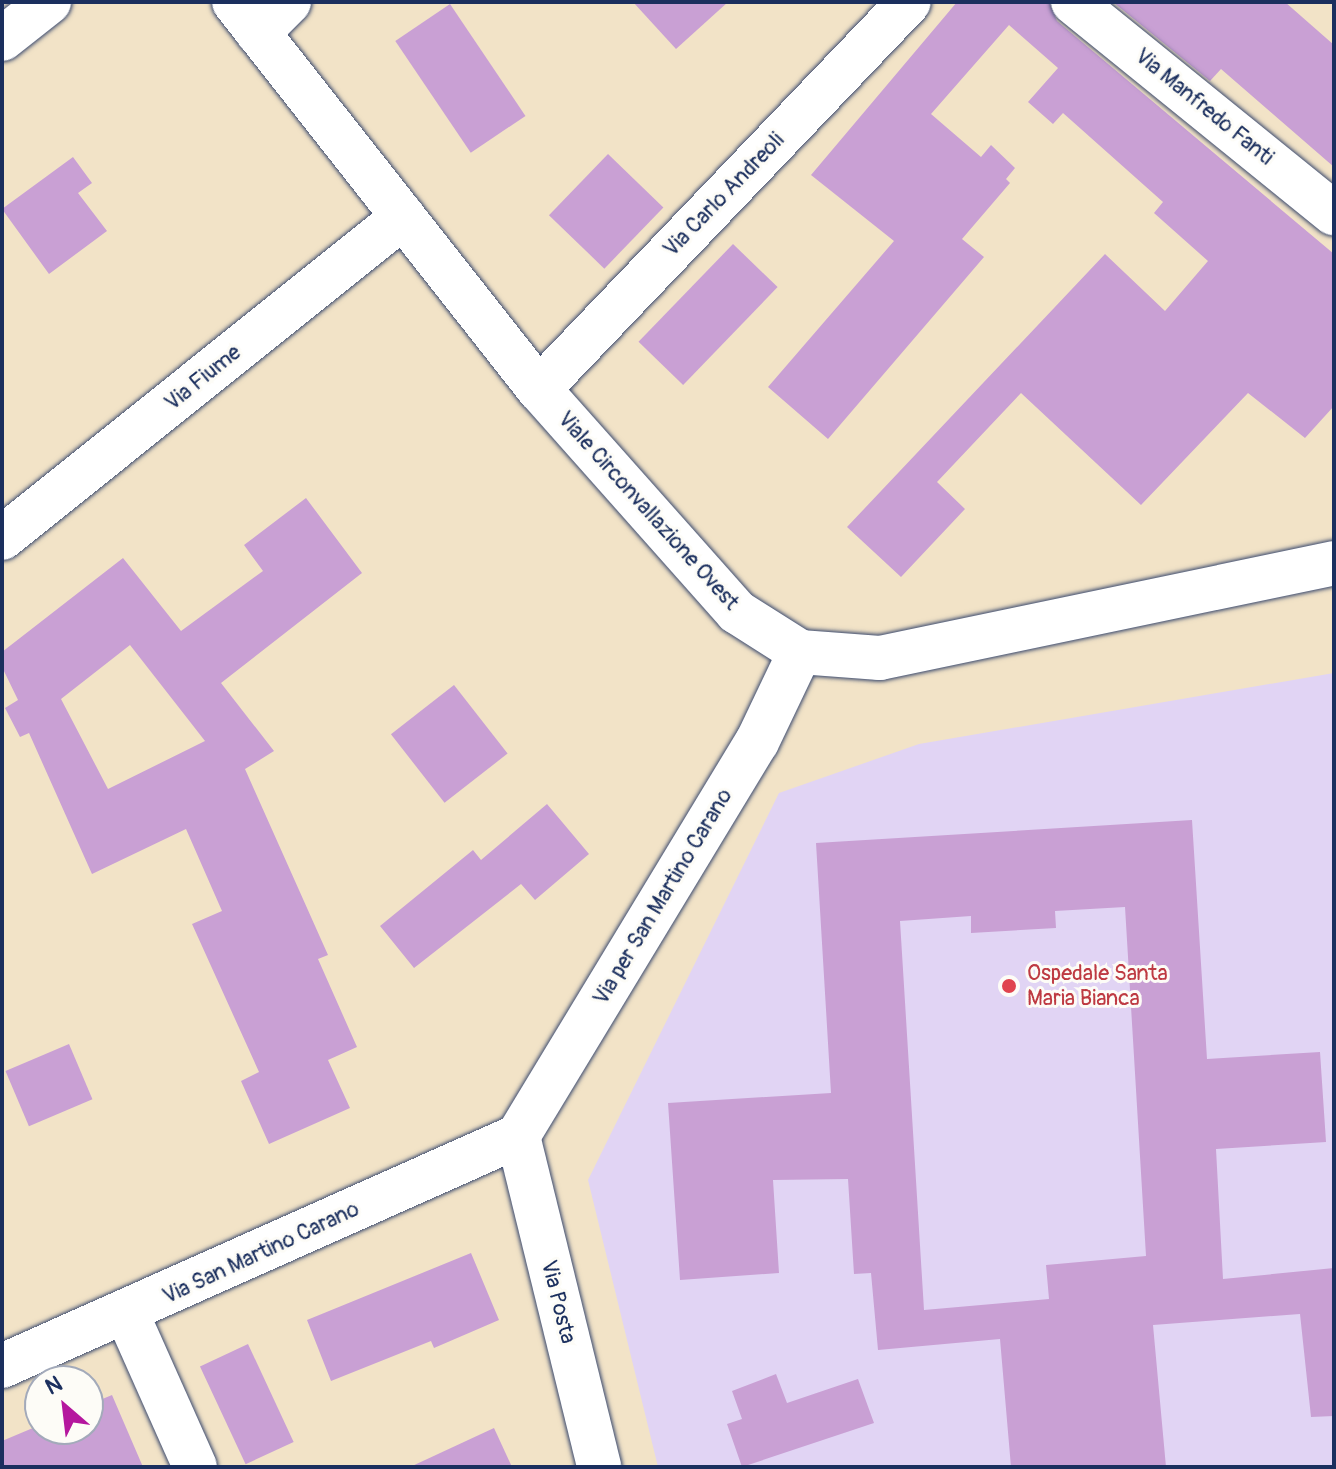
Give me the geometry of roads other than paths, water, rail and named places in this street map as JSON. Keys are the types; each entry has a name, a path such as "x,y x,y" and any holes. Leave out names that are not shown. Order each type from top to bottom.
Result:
{"street":[{"path":"2,39 49,2"},
{"path":"246,18 289,2"},
{"name":"Via Carlo Andreoli","path":"539,389 909,2"},
{"name":"Via Manfredo Fanti","path":"1073,2 1334,213"},
{"name":"Viale Circonvallazione Ovest","path":"246,18 539,389 737,612 800,652 880,658 1334,563"},
{"name":"Via Fiume","path":"2,538 403,217"},
{"name":"Via per San Martino Carano","path":"518,1136 757,742 800,652"},
{"name":"Via San Martino Carano","path":"2,1366 127,1314 518,1136"},
{"name":"Via Posta","path":"518,1136 599,1467"},
{"path":"127,1314 195,1467"}],"place":[{"name":"Ospedale Santa Maria Bianca","path":"1009,986"}]}
